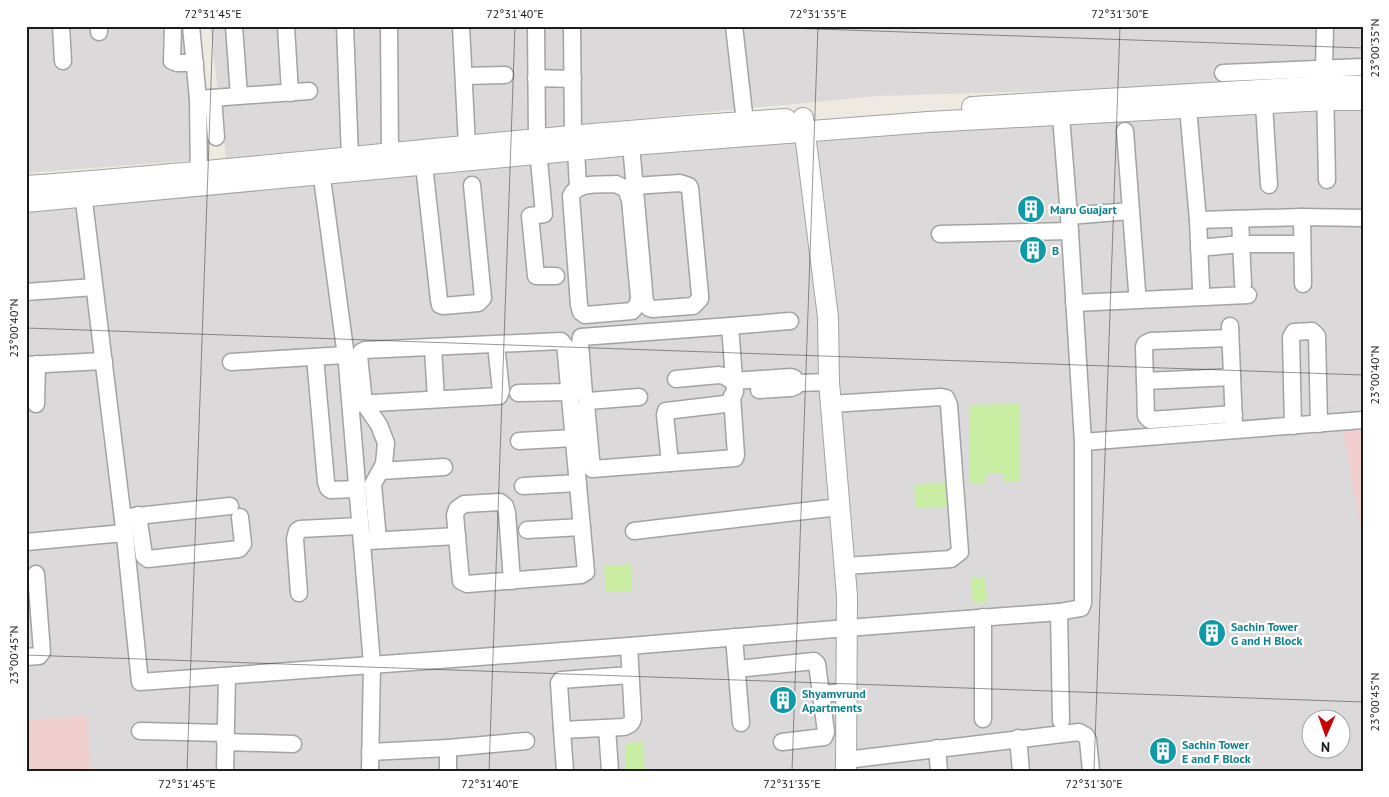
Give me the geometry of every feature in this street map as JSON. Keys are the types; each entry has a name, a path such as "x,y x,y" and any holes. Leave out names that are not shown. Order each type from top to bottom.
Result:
{"street":[{"path":"61,26 63,61"},
{"path":"173,26 172,62 195,62"},
{"path":"191,26 195,62 216,137"},
{"path":"234,26 240,96"},
{"path":"286,26 290,93"},
{"path":"345,26 350,158"},
{"path":"389,26 390,154"},
{"path":"461,26 467,146"},
{"path":"536,26 538,146 544,214 530,216 536,276 556,276"},
{"path":"572,26 574,143 578,188"},
{"path":"734,26 745,122"},
{"path":"1325,26 1324,81 1327,180"},
{"path":"574,143 631,145 927,109 1188,108 1264,104 1363,67"},
{"path":"1224,73 1363,86"},
{"path":"464,76 505,74"},
{"path":"536,78 573,78"},
{"path":"1060,109 1324,81 1363,100"},
{"path":"206,98 309,91"},
{"path":"199,180 206,98"},
{"path":"1264,104 1268,185"},
{"path":"1188,108 1198,220 1201,288"},
{"path":"83,190 104,361 128,522 140,682 1059,612 1081,608 1083,603 1083,442 1070,224 1060,109"},
{"path":"26,202 83,190 321,168 424,165 538,146 745,122 804,125"},
{"path":"804,125 828,317 829,382 845,566 847,628 846,765 937,748 1079,732 1083,733 1088,740 1091,771"},
{"path":"1125,131 1137,291"},
{"path":"631,145 634,186 646,305 652,309 693,306 700,299 700,295 689,186 680,182 634,186"},
{"path":"321,168 350,158 467,146 538,146"},
{"path":"424,165 439,300 440,305 443,306 478,303 483,298 472,185"},
{"path":"321,168 345,355 357,403 379,425 386,444 386,456 377,477 378,540"},
{"path":"616,184 626,189 629,194 639,297 638,304 632,311 589,316 581,312 570,200 573,192 578,188 616,184"},
{"path":"26,186 83,190"},
{"path":"940,234 1070,224 1130,211"},
{"path":"1198,220 1302,217 1363,218"},
{"path":"1302,217 1303,284"},
{"path":"1074,303 1246,290 1240,218"},
{"path":"1199,248 1242,244 1302,244"},
{"path":"26,292 94,287"},
{"path":"512,581 505,506 500,502 464,504 460,506 455,515 460,581 463,584 512,581 581,575 586,572 574,438 581,337 790,321"},
{"path":"639,398 588,401 586,404 591,466 594,470 735,458 730,326"},
{"path":"1293,426 1291,338 1294,332 1298,330 1312,331 1317,336 1319,424"},
{"path":"1234,422 1230,332 1147,342 1144,347 1146,416 1150,420 1234,422 1293,426 1363,420"},
{"path":"370,771 372,664 357,486 357,403 359,356 361,352 365,350 561,341 577,393"},
{"path":"357,403 500,396 496,344"},
{"path":"432,348 436,399"},
{"path":"231,362 345,355"},
{"path":"315,357 328,488 331,490 357,486 377,477 444,467"},
{"path":"36,404 32,364 104,361"},
{"path":"676,379 719,375 724,376 733,390"},
{"path":"1145,381 1232,377"},
{"path":"733,390 791,388 796,386 797,383 829,382"},
{"path":"670,464 666,411 725,404 733,390"},
{"path":"518,393 577,393"},
{"path":"831,404 941,397 946,398 949,406 960,552 951,559 845,566"},
{"path":"1083,442 1234,422"},
{"path":"519,441 574,438"},
{"path":"523,486 578,483"},
{"path":"634,531 839,507"},
{"path":"26,542 128,522 235,512 243,544 239,549 148,559 144,556 128,522"},
{"path":"527,530 582,527"},
{"path":"299,593 294,539 297,531 304,529 361,533 378,540 457,536"},
{"path":"26,657 39,656 42,652 36,574"},
{"path":"1059,612 1061,721"},
{"path":"983,617 983,719"},
{"path":"734,638 741,723"},
{"path":"562,730 629,726 634,718 629,646"},
{"path":"737,669 814,661 817,664 826,732 824,737 782,742"},
{"path":"565,771 560,680 630,675"},
{"path":"225,771 227,676"},
{"path":"821,694 847,692"},
{"path":"607,728 610,771"},
{"path":"140,731 293,744"},
{"path":"1018,738 1021,771"},
{"path":"370,752 526,741"},
{"path":"448,748 448,771"},
{"path":"937,748 939,771"}],"shaded area":[{"path":"26,26 184,26 198,160 26,173"},
{"path":"210,26 1363,26 1363,81 878,96 226,158"},
{"path":"1363,110 1363,771 26,771 26,204 1044,119"},
{"path":"1363,421 1363,542 1341,422"},
{"path":"87,715 91,771 26,771 26,720"}],"green space":[{"path":"1019,404 1020,481 1003,481 1003,473 986,473 986,483 970,483 969,405"},
{"path":"954,482 955,506 916,508 914,485"},
{"path":"631,564 632,591 606,592 604,566"},
{"path":"985,577 987,602 973,603 971,578"},
{"path":"643,742 645,771 626,771 625,743"}],"place":[{"name":"Maru Guajart","path":"1031,209"},
{"name":"B","path":"1033,250"},
{"name":"Sachin Tower G and H Block","path":"1212,633"},
{"name":"Shyamvrund Apartments","path":"783,700"},
{"name":"Sachin Tower E and F Block","path":"1163,751"}]}
